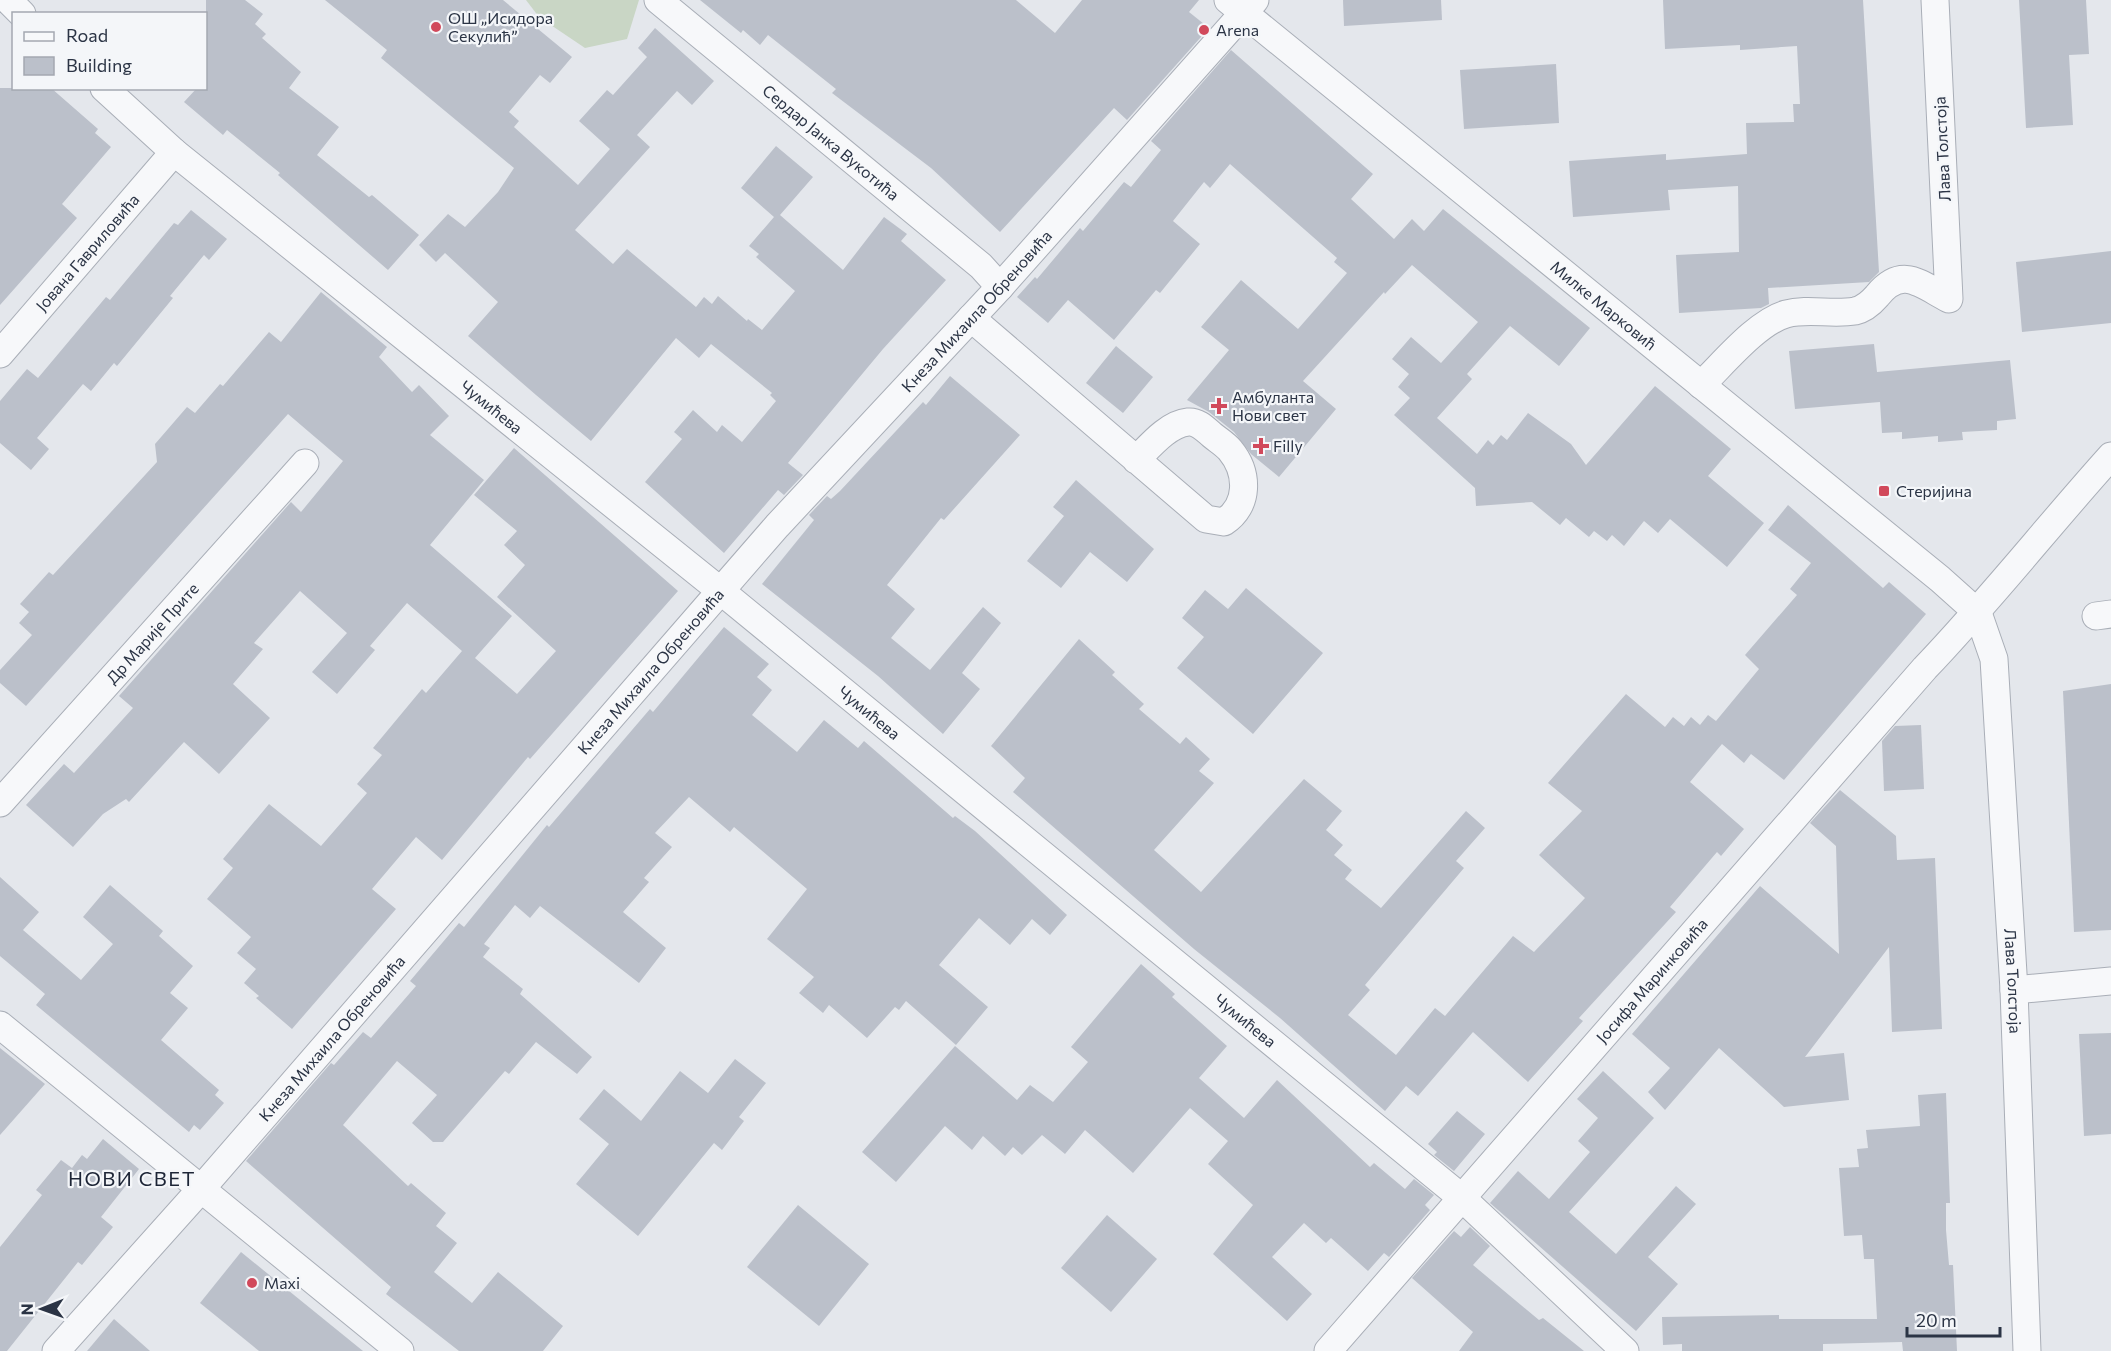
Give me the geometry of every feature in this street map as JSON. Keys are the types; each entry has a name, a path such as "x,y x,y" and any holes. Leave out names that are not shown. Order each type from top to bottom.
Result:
{"street":[{"path":"8,0 20,12"},
{"name":"Сердар Јанка Вукотића","path":"658,0 981,266 1000,287"},
{"name":"Лава Толстоја","path":"1701,385 1766,323 1785,314 1854,311 1872,302 1886,285 1897,279 1909,279 1949,299 1935,0"},
{"name":"Кнеза Михаила Обреновића","path":"56,1351 201,1189 777,526 1000,287 1242,4"},
{"name":"Милке Марковић","path":"1242,4 1701,385 1940,579 1978,613"},
{"name":"Чумићева","path":"106,90 174,152 722,592 1462,1198 1625,1351"},
{"name":"Јована Гавриловића","path":"0,354 174,152"},
{"path":"970,318 1136,460"},
{"name":"Јосифа Маринковића","path":"1328,1351 1925,668 1978,613 2037,538 2111,456"},
{"name":"Др Марије Прите","path":"0,803 305,462"},
{"name":"Лава Толстоја","path":"1978,613 1994,659 2014,990 2027,1351"},
{"path":"2014,990 2111,981"},
{"path":"0,1026 400,1351"}],"green space":[{"path":"526,0 639,0 627,39 585,48 539,17"}],"building":[{"path":"206,0 245,0 263,14 255,24 266,34 262,38 301,72 289,88 339,127 317,155 369,197 372,195 419,235 388,270 278,175 280,173 227,130 223,135 184,102 195,90 207,90"},
{"path":"325,0 503,0 572,57 550,83 540,75 509,112 519,121 514,127 578,185 610,149 579,121 607,90 613,95 647,57 638,48 655,28 714,81 692,105 677,91 637,135 650,147 575,230 613,264 627,249 696,307 704,297 712,304 718,296 747,321 748,319 762,330 795,291 756,257 759,254 749,246 774,217 741,188 776,146 813,177 780,215 843,270 884,217 907,234 901,241 946,280 883,349 788,463 803,475 784,495 778,490 724,553 645,482 682,439 674,432 693,410 717,432 722,425 742,442 776,401 770,395 772,393 711,344 699,358 676,338 591,441 468,336 498,302 445,253 436,262 419,245 448,214 465,227 498,192 514,168 381,58 387,50"},
{"path":"700,0 1016,0 1055,33 1082,0 1199,0 1189,12 1209,28 1127,120 1114,108 1000,232 931,168 832,93 836,89 768,35 760,45 743,30 741,33"},
{"path":"1343,0 1441,0 1442,20 1344,26"},
{"path":"1663,0 1863,0 1879,272 1869,282 1768,288 1769,304 1761,308 1679,313 1676,255 1739,252 1738,186 1668,190 1670,210 1573,217 1569,161 1666,154 1666,160 1747,154 1746,123 1794,122 1793,104 1800,104 1797,46 1740,50 1740,45 1665,49"},
{"path":"2019,0 2086,0 2089,54 2069,55 2073,125 2026,128"},
{"path":"1231,50 1373,174 1351,199 1394,239 1412,219 1424,231 1443,209 1590,328 1559,366 1510,326 1467,374 1472,379 1437,418 1477,454 1488,440 1493,445 1501,435 1507,440 1528,413 1571,444 1586,465 1655,386 1731,449 1708,476 1764,523 1727,567 1670,519 1658,533 1644,521 1624,546 1612,535 1607,541 1594,531 1589,537 1566,518 1560,525 1532,502 1476,506 1475,488 1394,415 1410,398 1398,387 1409,374 1392,359 1411,337 1441,363 1478,322 1412,265 1385,294 1384,292 1303,381 1336,409 1279,477 1251,454 1234,432 1209,412 1187,400 1229,350 1201,327 1241,280 1298,329 1347,273 1334,262 1337,258 1230,164 1210,188 1204,182 1173,221 1200,244 1160,293 1156,290 1114,340 1068,300 1048,323 1017,297 1035,277 1037,279 1080,228 1083,231 1124,182 1131,187 1161,150 1151,141"},
{"path":"1556,64 1559,123 1464,129 1460,70"},
{"path":"0,88 53,90 98,129 95,133 111,147 62,204 77,218 0,305"},
{"path":"191,210 227,239 209,260 204,255 170,296 173,298 117,366 114,363 91,391 83,384 37,438 49,449 31,470 0,443 0,401 27,369 38,378 106,297 110,300 174,223 178,225"},
{"path":"2111,251 2111,323 2022,332 2016,262"},
{"path":"321,292 387,347 379,357 412,392 419,385 449,416 430,435 484,480 430,545 512,616 475,658 517,694 556,651 497,597 525,565 504,545 517,531 474,495 514,448 678,591 530,759 528,757 442,860 416,837 372,889 396,909 292,1029 256,998 259,996 244,983 256,969 237,953 251,937 207,899 233,868 223,859 269,804 321,846 367,793 357,784 382,755 373,748 422,689 426,693 462,651 407,603 370,646 375,650 337,694 312,672 347,633 300,591 254,643 263,649 233,684 270,718 219,774 184,742 129,802 126,799 103,814 73,847 26,805 64,764 74,773 133,708 119,696 291,502 301,512 343,461 288,414 26,706 0,683 0,670 32,635 19,623 29,612 20,604 49,572 53,575 157,462 155,444 187,407 195,413 220,384 223,386 269,332 281,342"},
{"path":"1874,344 1877,372 2010,360 2016,419 1997,421 1997,430 1962,432 1963,440 1938,442 1938,436 1902,439 1902,432 1882,433 1880,402 1795,409 1789,351"},
{"path":"1116,346 1153,377 1123,413 1086,383"},
{"path":"950,376 1020,435 944,520 941,518 887,585 915,609 891,638 930,670 983,607 1001,623 962,673 980,689 943,734 878,676 762,584 814,520 809,515 827,496 831,499 840,491 923,402 926,405"},
{"path":"1076,480 1154,549 1127,582 1090,552 1061,588 1027,561 1064,516 1053,507"},
{"path":"1788,505 1883,588 1889,582 1926,614 1784,780 1751,754 1744,763 1722,744 1690,782 1744,829 1721,856 1717,852 1670,907 1676,912 1579,1018 1583,1021 1528,1082 1473,1032 1418,1096 1406,1086 1385,1111 1280,1018 1194,949 1013,792 1025,778 991,746 1079,639 1115,672 1112,675 1144,704 1139,709 1180,744 1186,737 1210,759 1199,771 1214,783 1154,850 1201,892 1304,779 1342,811 1326,830 1343,845 1334,855 1352,870 1345,879 1381,908 1466,811 1485,828 1456,861 1464,868 1365,985 1370,990 1348,1015 1396,1055 1435,1008 1445,1016 1513,936 1534,952 1585,898 1539,855 1582,811 1548,783 1626,694 1665,727 1673,717 1684,726 1691,717 1700,725 1708,715 1716,721 1759,669 1745,655 1797,595 1790,589 1811,563 1768,530"},
{"path":"1246,588 1323,653 1253,734 1177,668 1204,637 1182,618 1205,590 1228,609"},
{"path":"724,627 769,664 757,677 772,690 752,715 797,752 824,720 858,748 864,741 953,818 955,816 975,831 1067,915 1050,935 1032,919 1010,945 979,918 939,965 988,1007 956,1045 906,1001 899,1010 895,1007 867,1038 829,1005 823,1013 799,993 814,977 767,939 807,889 734,827 730,832 689,797 655,833 672,847 644,878 649,882 623,912 666,948 639,983 540,906 530,918 515,905 484,944 490,948 483,957 523,989 520,994 592,1057 577,1074 536,1042 509,1074 505,1071 443,1142 433,1142 412,1123 437,1095 397,1061 343,1125 408,1186 411,1183 446,1213 436,1226 457,1243 434,1272 472,1303 498,1272 563,1326 543,1351 459,1351 386,1294 391,1287 246,1161 331,1063 334,1065 363,1032 371,1038 416,986 410,981 459,923 464,927 547,825 549,827 650,709 653,712"},
{"path":"2111,684 2111,930 2074,932 2063,691"},
{"path":"1921,725 1924,789 1884,791 1882,741 1895,726"},
{"path":"1840,790 1896,836 1897,860 1935,858 1942,1029 1892,1032 1889,947 1805,1057 1844,1053 1849,1100 1784,1107 1719,1048 1665,1110 1648,1092 1670,1068 1632,1034 1760,886 1839,954 1836,846 1810,823"},
{"path":"0,877 39,912 23,930 81,980 113,944 83,917 110,885 163,931 159,936 193,966 170,993 188,1008 161,1040 219,1090 215,1095 224,1103 200,1130 194,1125 189,1132 36,1005 45,994 0,956"},
{"path":"1141,964 1175,994 1172,997 1227,1046 1199,1078 1244,1118 1277,1080 1370,1167 1374,1163 1405,1189 1414,1179 1434,1195 1425,1205 1430,1210 1389,1257 1384,1253 1368,1271 1331,1238 1326,1243 1304,1223 1272,1257 1312,1294 1287,1321 1213,1254 1253,1205 1208,1164 1228,1141 1190,1108 1133,1173 1085,1130 1065,1154 1042,1135 1022,1155 1013,1147 1005,1156 983,1136 972,1150 945,1126 896,1182 862,1152 955,1046 1017,1100 1030,1085 1053,1102 1088,1062 1071,1047"},
{"path":"2111,1033 2111,1134 2084,1136 2079,1034"},
{"path":"0,1048 45,1084 0,1135"},
{"path":"735,1059 766,1083 739,1117 744,1121 722,1150 714,1143 638,1236 576,1184 609,1144 579,1119 604,1089 641,1121 680,1071 708,1093"},
{"path":"1603,1071 1654,1118 1569,1212 1616,1254 1676,1186 1696,1204 1648,1257 1678,1284 1636,1331 1490,1203 1518,1171 1549,1199 1590,1152 1578,1141 1598,1118 1577,1099"},
{"path":"1946,1093 1950,1203 1946,1203 1946,1230 1949,1265 1953,1265 1957,1351 1903,1351 1902,1342 1823,1344 1823,1351 1682,1351 1682,1344 1663,1345 1662,1317 1779,1315 1779,1319 1877,1319 1874,1259 1864,1259 1862,1235 1844,1236 1839,1168 1859,1167 1857,1149 1868,1148 1866,1130 1920,1126 1918,1095"},
{"path":"1457,1111 1485,1134 1454,1171 1434,1155 1437,1152 1428,1144"},
{"path":"103,1139 139,1169 101,1217 113,1227 82,1265 78,1262 7,1351 0,1351 0,1247 42,1195 36,1190 61,1160 72,1168 82,1155 87,1159"},
{"path":"798,1205 869,1264 819,1326 747,1267"},
{"path":"1107,1215 1157,1259 1111,1312 1061,1268"},
{"path":"1470,1227 1490,1246 1473,1265 1539,1320 1543,1318 1584,1351 1459,1351 1473,1332 1412,1278 1454,1231 1461,1237"},
{"path":"241,1252 363,1351 259,1351 200,1303"},
{"path":"114,1319 150,1351 87,1351"}],"place":[{"name":"ОШ „Исидора Секулић”","path":"436,27"},
{"name":"Arena","path":"1204,30"},
{"name":"Амбуланта Нови свет","path":"1219,406"},
{"name":"Filly","path":"1261,446"},
{"name":"Стеријина","path":"1884,491"},
{"name":"Maxi","path":"252,1283"}],"district":[{"name":"НОВИ СВЕТ","path":"132,1179"}]}
